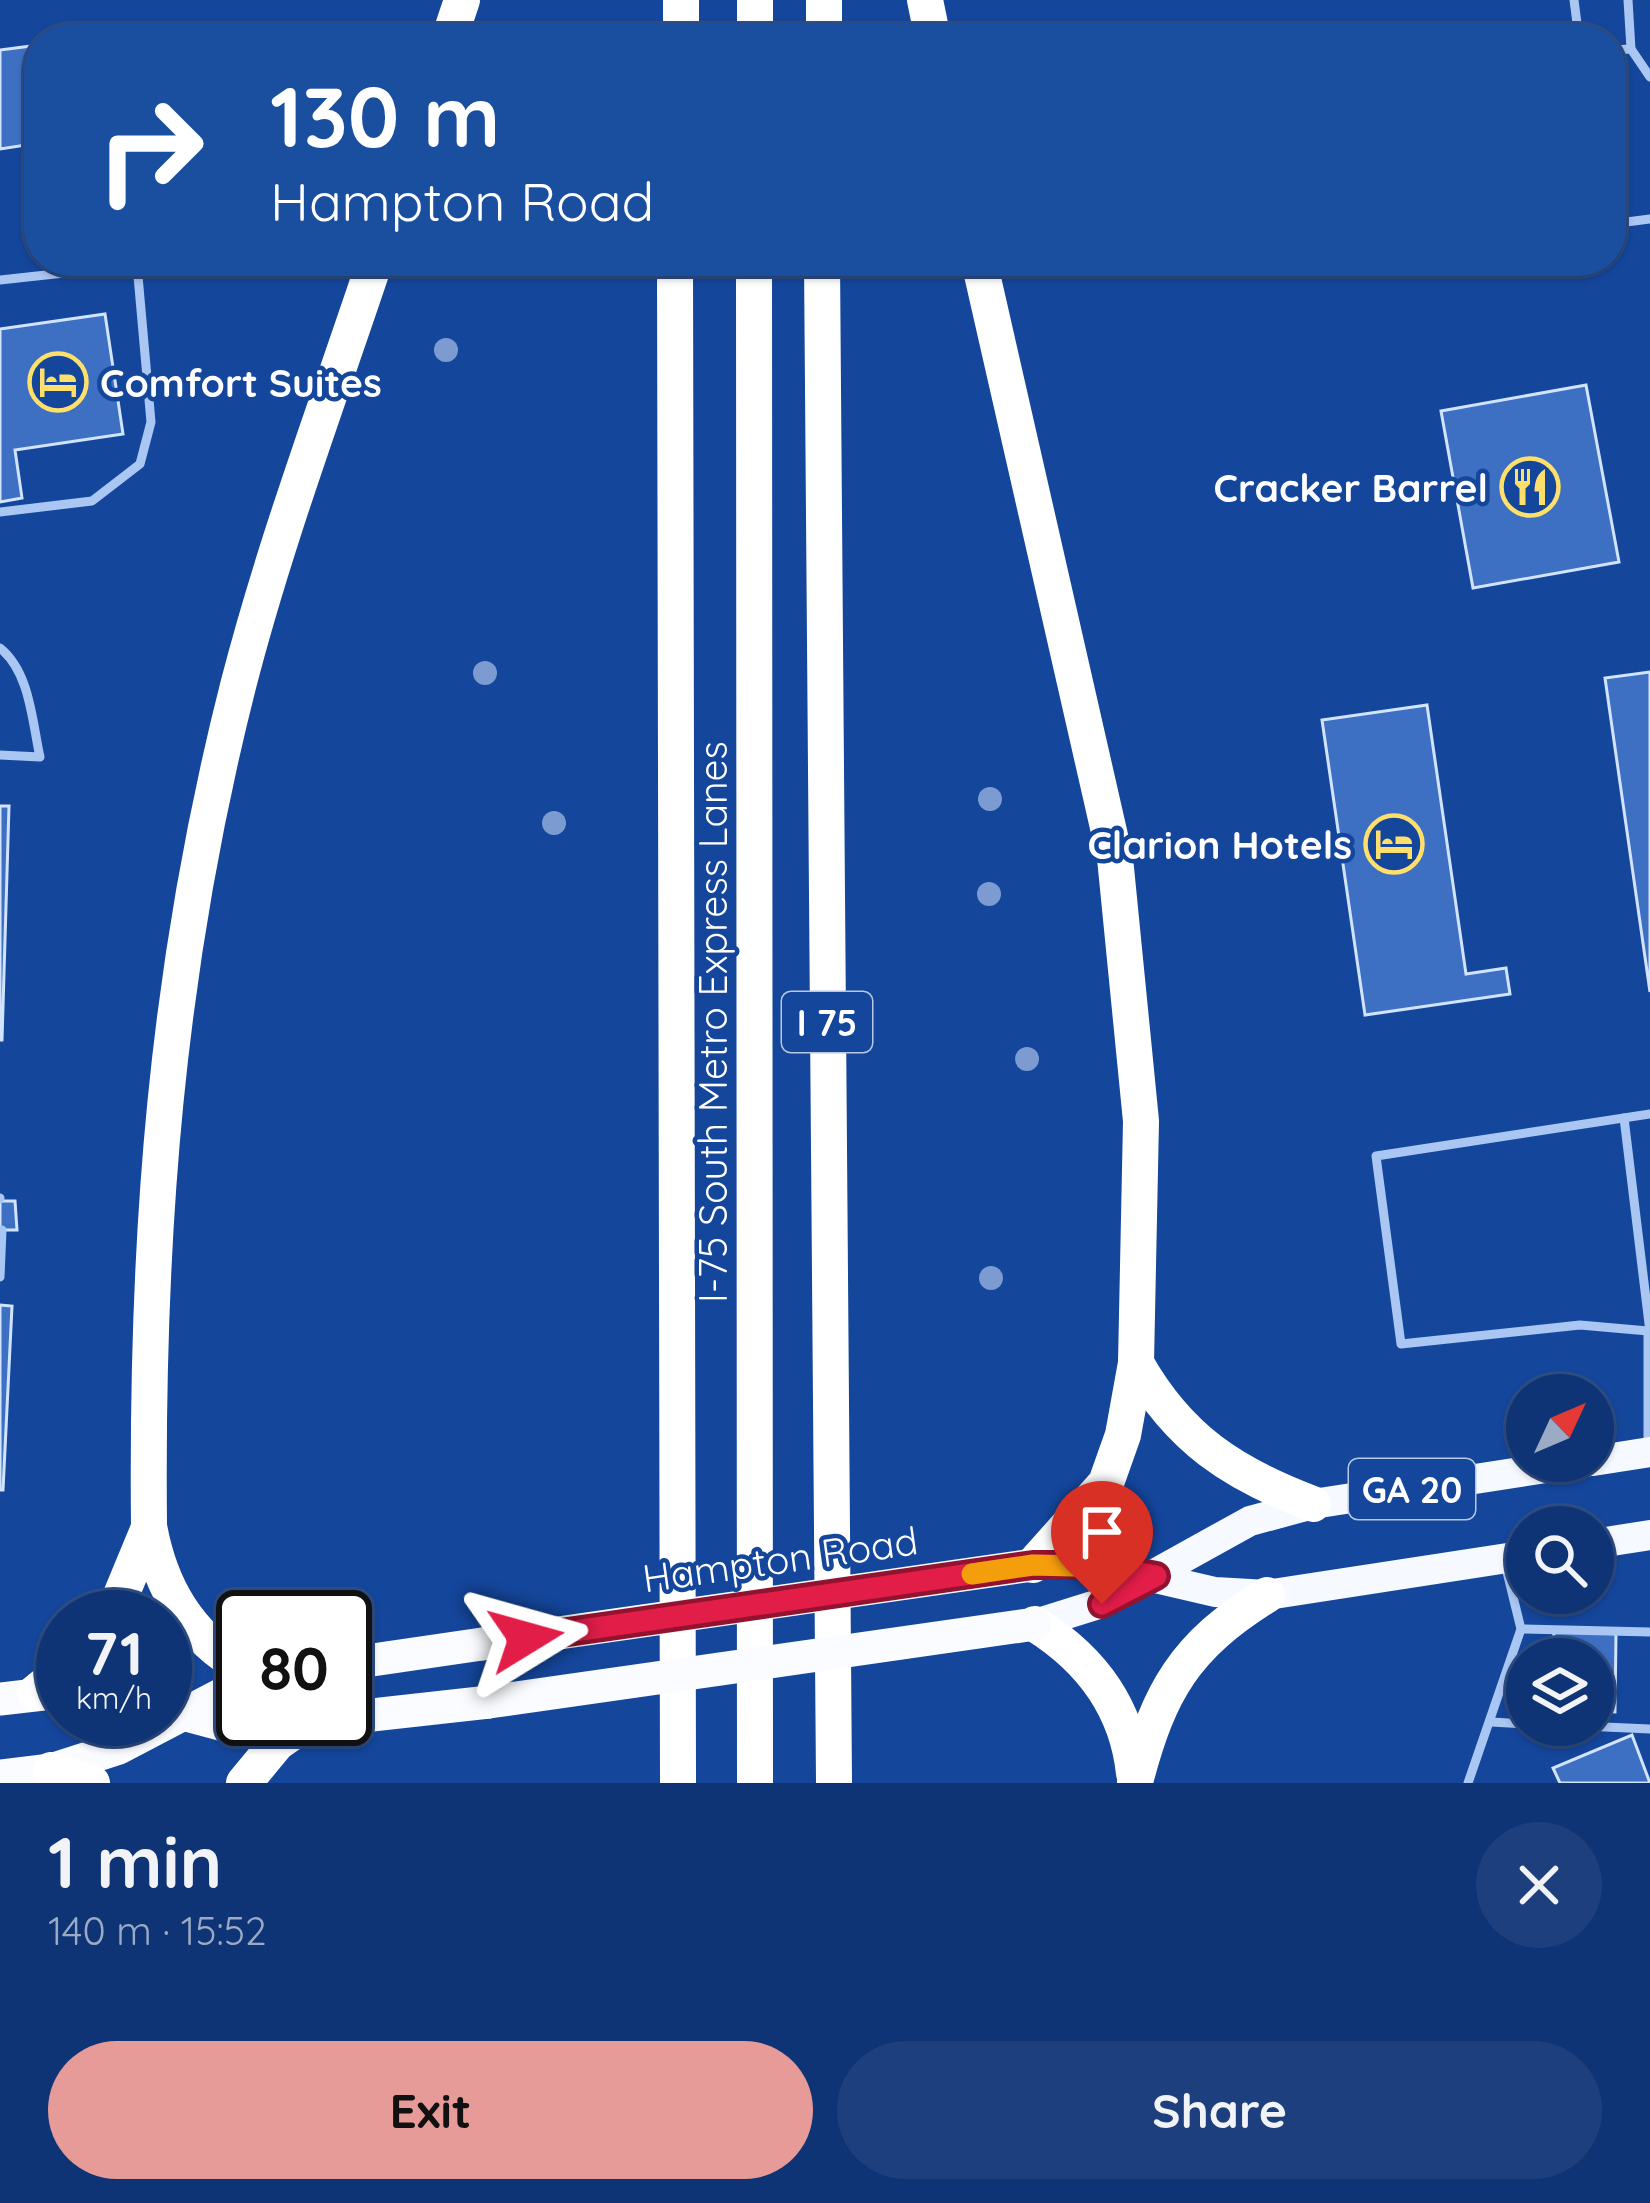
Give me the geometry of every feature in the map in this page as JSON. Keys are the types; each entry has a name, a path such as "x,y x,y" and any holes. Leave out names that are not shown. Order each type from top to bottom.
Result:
{"highway":[{"path":"216,1649 178,1607 159,1568 149,1526 152,1228 164,1080 192,895 260,606 370,276"},
{"path":"675,276 678,1783"},
{"name":"I-75 South Metro Express Lanes","path":"754,276 755,1783"},
{"name":"I 75","path":"822,276 834,1783"},
{"path":"982,276 1118,877 1142,1121 1136,1363 1106,1484 1033,1565"},
{"path":"1136,1363 1168,1414 1212,1456 1261,1485 1313,1504"},
{"path":"123,1590 149,1526"},
{"name":"Hampton Road","path":"372,1660 1033,1565"},
{"path":"1135,1782 1155,1714 1183,1664 1220,1627 1267,1595"},
{"path":"1035,1624 1060,1639 1101,1681 1125,1729 1135,1782"},
{"name":"GA 20","path":"372,1714 1035,1624"},
{"path":"0,1776 51,1770 122,1746"},
{"path":"244,1783 262,1756 280,1746"},
{"path":"51,1770 92,1783"}],"main road":[{"name":"GA 20","path":"1614,1458 1649,1453"},
{"name":"GA 20","path":"1035,1624 1102,1604 1250,1521 1313,1504 1506,1474"},
{"path":"1614,1542 1649,1539"},
{"name":"Hampton Road","path":"1033,1565 1099,1565 1215,1592 1267,1595 1506,1558"}],"lane":[{"path":"1628,0 1631,49 1650,77"},
{"path":"1626,49 1631,49"},
{"path":"0,280 37,276"},
{"path":"0,512 92,501 140,464 151,422 138,276"},
{"path":"0,648 25,687 40,757 0,755"},
{"path":"1649,1332 1580,1325 1401,1344 1376,1156 1650,1114"},
{"path":"1624,1118 1644,1230 1649,1453"},
{"path":"1634,1175 1650,1173"},
{"path":"0,1277 2,1230"},
{"path":"1468,1783 1521,1629 1520,1614"},
{"path":"1521,1629 1650,1632"},
{"path":"1490,1722 1506,1723"},
{"path":"1614,1727 1650,1729"}],"building":[{"path":"24,47 24,145 0,149 0,50"},
{"name":"Comfort Suites","path":"105,314 123,434 15,450 22,498 0,502 0,329"},
{"name":"Cracker Barrel","path":"1586,385 1619,562 1473,588 1441,411"},
{"path":"1650,672 1650,992 1605,678"},
{"name":"Clarion Hotels","path":"1427,705 1466,974 1506,968 1510,994 1365,1015 1322,720"},
{"path":"0,806 9,806 2,1040 0,1040"},
{"path":"0,1201 15,1201 17,1230 0,1230"},
{"path":"0,1305 12,1306 3,1490 0,1490"},
{"path":"1554,1631 1616,1633 1615,1712 1614,1638 1554,1638"},
{"path":"1632,1735 1650,1783 1560,1783 1553,1768"}],"slow traffic":[{"path":"972,1574 1033,1565 1110,1567"}],"place":[{"name":"Comfort Suites","path":"58,382"},
{"name":"Cracker Barrel","path":"1530,487"},
{"name":"Clarion Hotels","path":"1394,844"}],"route":[{"path":"526,1638 1033,1565 1099,1565 1156,1576 1102,1604"}]}
